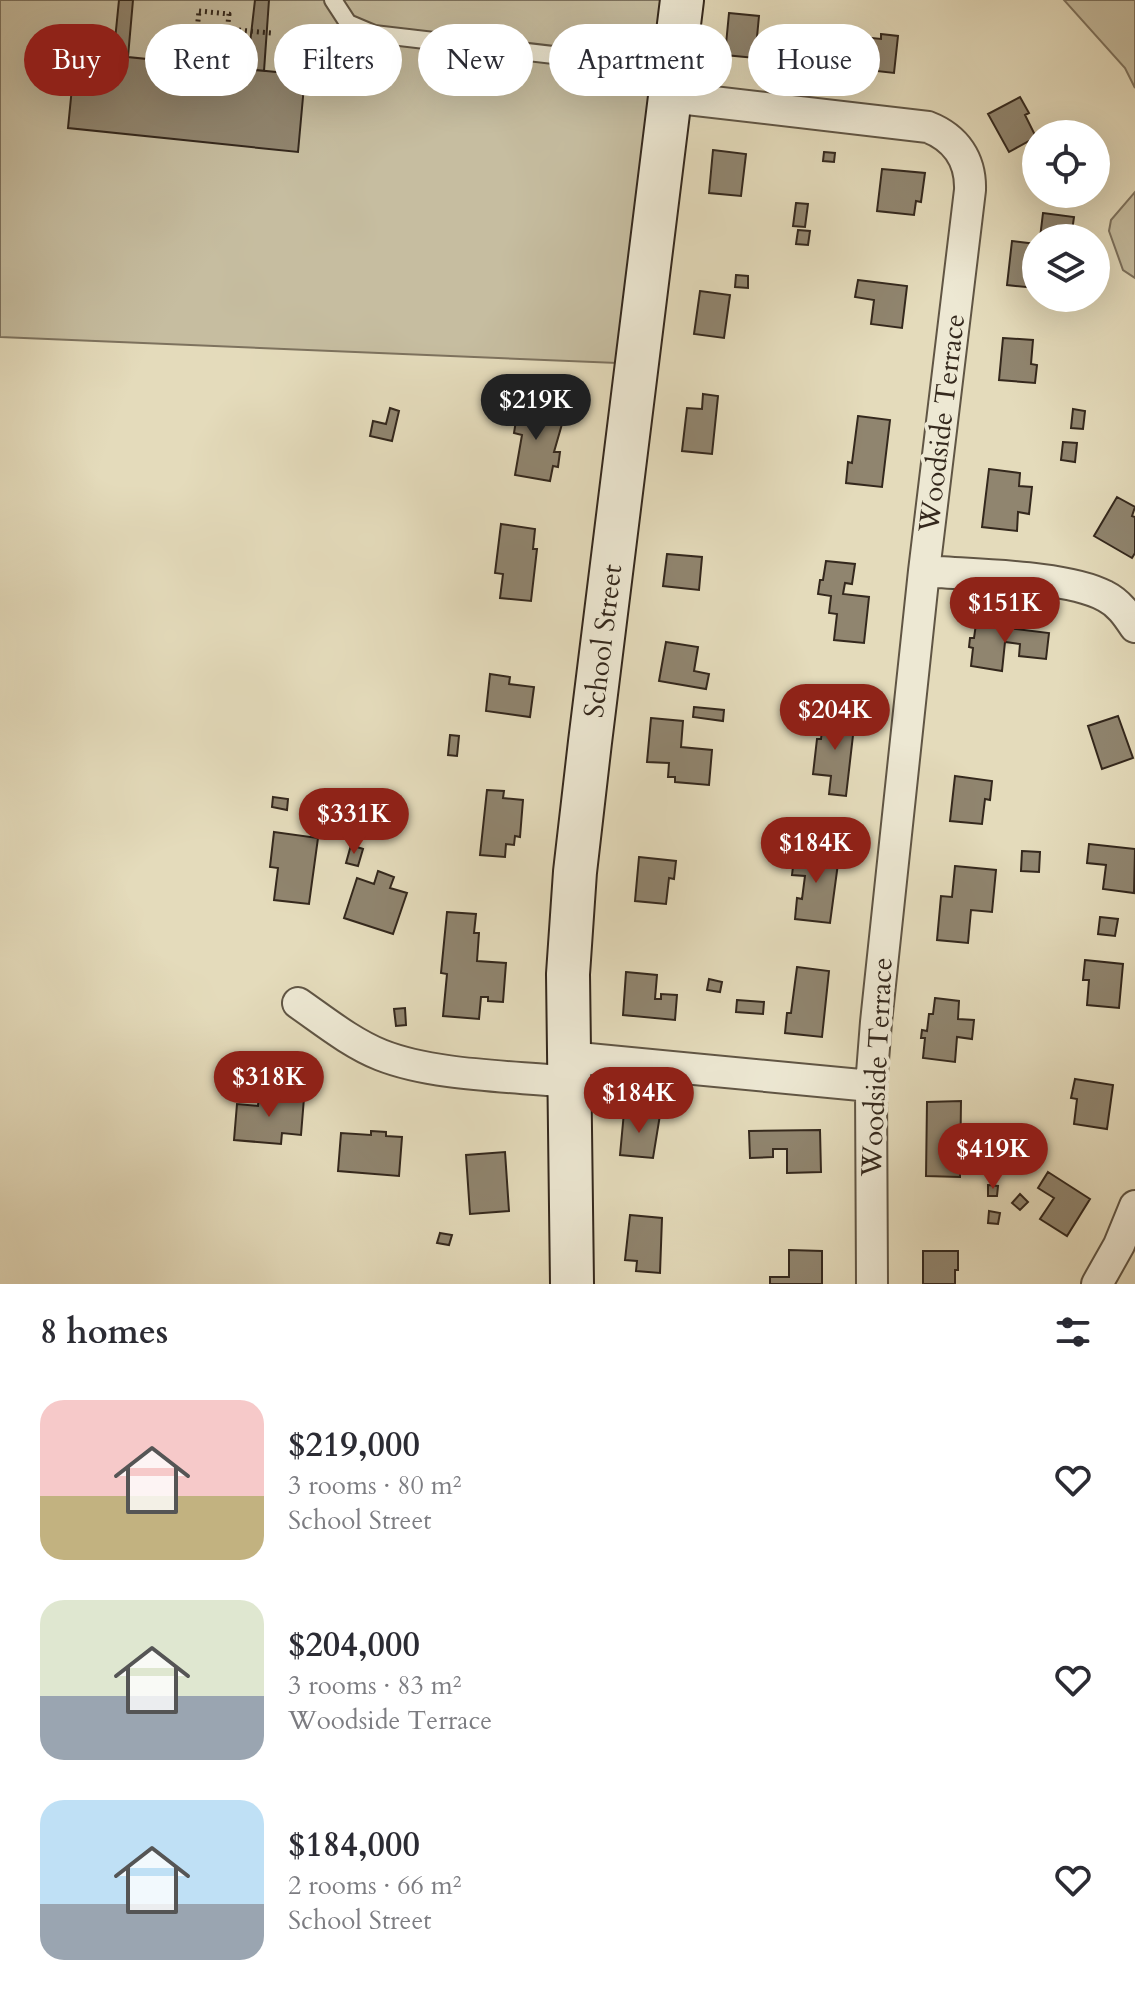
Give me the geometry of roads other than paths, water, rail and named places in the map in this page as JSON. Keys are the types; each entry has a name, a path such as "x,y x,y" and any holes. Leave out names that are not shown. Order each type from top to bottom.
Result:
{"street":[{"name":"School Street","path":"679,24 682,0"},
{"name":"Woodside Terrace","path":"732,93 928,127 947,136 961,151 969,170 970,190 882,954 871,1086 872,1284"},
{"name":"School Street","path":"572,1284 568,974 575,872 670,96"},
{"path":"924,571 1082,587 1110,599 1126,613 1135,627"},
{"path":"298,1003 369,1050 390,1058 444,1069 568,1069 871,1086"},
{"path":"1097,1284 1119,1245 1135,1206"}],"lane":[{"path":"333,0 348,23 374,34 549,63"}]}
